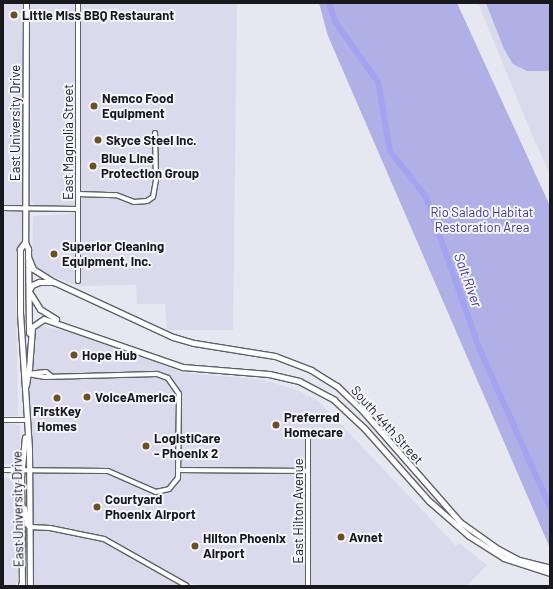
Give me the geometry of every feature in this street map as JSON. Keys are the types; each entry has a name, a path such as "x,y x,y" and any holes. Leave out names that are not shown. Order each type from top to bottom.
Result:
{"main road":[{"name":"East University Drive","path":"26,3 25,242 28,257 26,432 29,471 30,586"},
{"name":"East University Drive","path":"25,242 20,249 20,291 27,373"},
{"name":"South 44th Street","path":"28,257 33,269 54,282 173,336 194,343 275,356 312,370 337,386 362,410 460,522 498,549 535,567 550,568"},
{"path":"28,291 34,283 54,282"},
{"path":"20,291 28,291"},
{"path":"28,291 40,309 71,326"},
{"path":"27,373 34,324 44,319 71,326"},
{"name":"South 44th Street","path":"71,326 183,367 269,374 288,378 316,389 334,400 365,429 447,519 487,548 550,573"},
{"name":"East University Drive","path":"22,586 21,471 26,432"},
{"path":"21,495 27,524 30,527"}],"street":[{"name":"East Magnolia Street","path":"78,3 78,281"},
{"path":"78,194 116,195 134,202 147,201 153,197 156,180 155,133"},
{"path":"3,208 78,209"},
{"path":"3,470 108,471 156,492 164,491 174,484 179,470 179,394 172,381 157,374 50,375 46,372 27,373"},
{"path":"3,420 26,420"},
{"name":"East Hilton Avenue","path":"308,435 308,586"},
{"path":"179,470 308,471"},
{"path":"30,527 50,528 104,539 187,586"}],"shaded area":[{"path":"3,3 237,3 233,330 167,330 165,304 137,304 136,285 78,286 41,272 32,262 33,216 71,214 71,205 36,206 31,201 31,92 24,5 23,209 20,299 16,299 18,416 3,416"},
{"path":"478,3 550,3 550,174 532,135"},
{"path":"33,325 74,332 184,373 264,380 299,391 319,402 456,546 459,543 487,565 467,586 202,586 190,583 188,586 30,586 26,385"},
{"path":"3,423 20,425 20,446 17,463 14,465 3,464"},
{"path":"3,478 9,478 16,485 18,581 14,586 3,586"}],"green space":[{"name":"Rio Salado Habitat Restoration Area","path":"319,3 457,3 550,206 550,548 328,36"},
{"path":"486,3 550,3 550,71 527,71 513,64 504,49"}],"waterway":[{"name":"Salt River","path":"329,3 336,23 378,82 390,151 426,197 480,350 550,507"}],"place":[{"name":"Little Miss BBQ Restaurant","path":"14,15"},
{"name":"Nemco Food Equipment","path":"94,106"},
{"name":"Skyce Steel Inc.","path":"98,140"},
{"name":"Blue Line Protection Group","path":"93,166"},
{"name":"Superior Cleaning Equipment, Inc.","path":"54,254"},
{"name":"Hope Hub","path":"74,355"},
{"name":"VoiceAmerica","path":"87,397"},
{"name":"FirstKey Homes","path":"57,398"},
{"name":"Preferred Homecare","path":"276,425"},
{"name":"LogistiCare - Phoenix 2","path":"146,446"},
{"name":"Courtyard Phoenix Airport","path":"97,507"},
{"name":"Avnet","path":"341,537"},
{"name":"Hilton Phoenix Airport","path":"195,546"}]}
